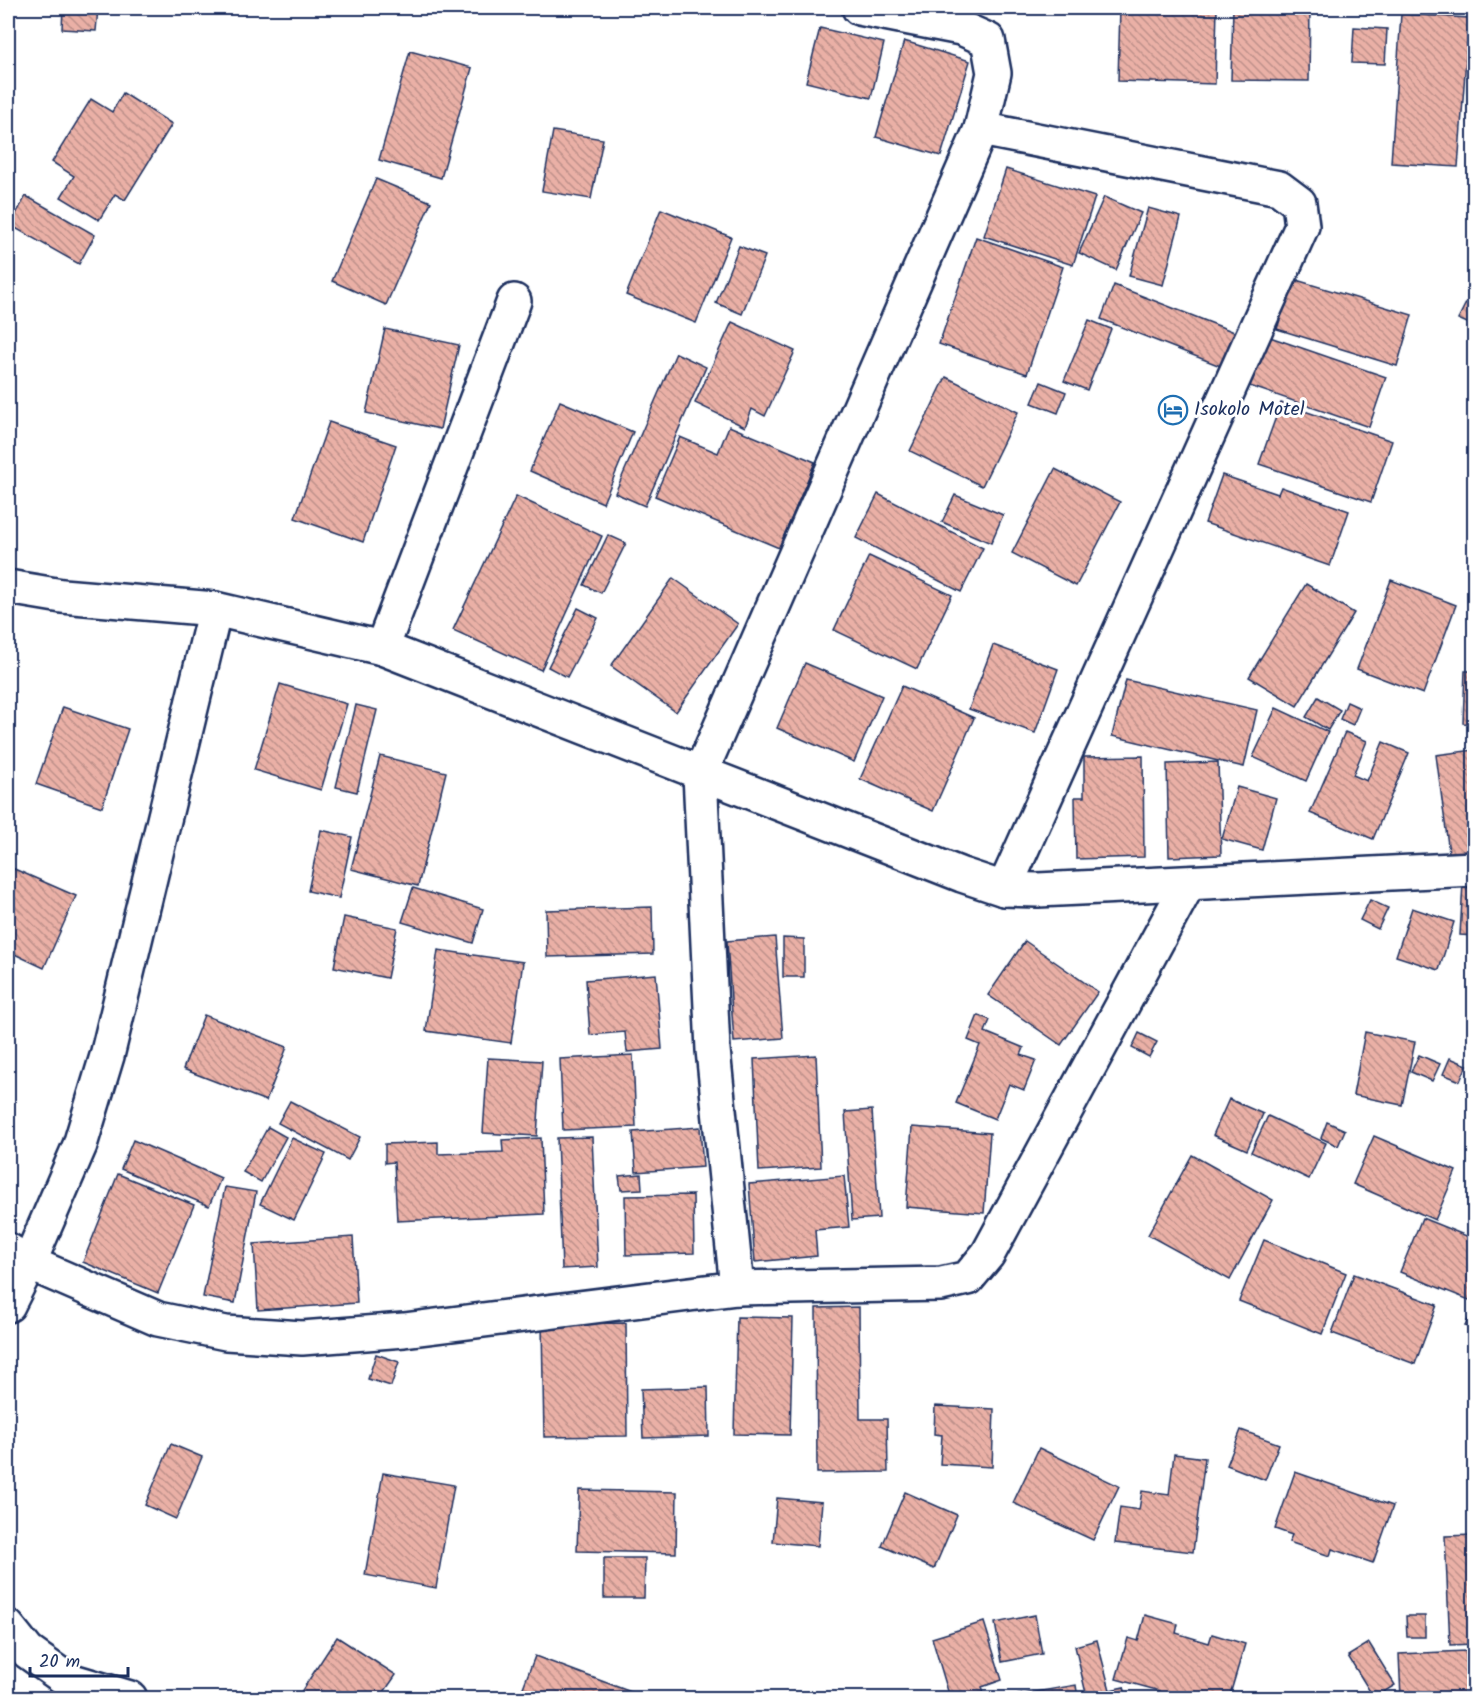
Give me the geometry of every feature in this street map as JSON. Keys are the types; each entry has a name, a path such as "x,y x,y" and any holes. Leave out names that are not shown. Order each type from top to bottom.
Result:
{"street":[{"path":"738,1288 713,1050 700,774 981,129 994,73 988,40 961,28 859,8"},
{"path":"981,129 1279,188 1299,203 1302,226 1004,889"},
{"path":"382,648 514,302"},
{"path":"8,587 62,596 215,609 382,648 700,774 1004,889 1038,890 1188,884 1474,869"},
{"path":"8,1305 18,1257 80,1145 107,1056 215,609"},
{"path":"18,1257 158,1320 226,1333 302,1338 404,1330 738,1288 941,1284 968,1278 988,1254 1188,884"},
{"path":"8,1628 28,1652 66,1679 130,1698"}],"building":[{"path":"63,8 98,8 96,31 62,29"},
{"path":"1042,8 1088,8 1087,12"},
{"path":"1120,8 1217,8 1215,84 1118,81"},
{"path":"1233,8 1310,8 1309,81 1231,80"},
{"path":"1401,14 1469,18 1458,167 1391,163"},
{"path":"1354,27 1387,29 1385,64 1352,63"},
{"path":"820,28 884,43 871,98 806,82"},
{"path":"904,41 970,61 941,156 876,137"},
{"path":"410,51 472,68 441,178 379,160"},
{"path":"123,93 172,124 125,200 115,194 99,220 61,197 74,176 52,162 91,99 112,112"},
{"path":"553,131 603,139 591,199 542,191"},
{"path":"1006,169 1095,197 1073,265 984,236"},
{"path":"376,179 431,202 386,305 332,281"},
{"path":"26,196 95,235 79,264 10,225"},
{"path":"1104,197 1141,213 1116,270 1079,253"},
{"path":"1148,208 1181,217 1163,285 1129,276"},
{"path":"661,209 731,237 696,323 626,295"},
{"path":"976,237 1063,267 1027,374 939,344"},
{"path":"739,246 765,256 742,314 716,303"},
{"path":"1293,279 1412,315 1397,366 1277,329"},
{"path":"1114,285 1242,335 1228,369 1101,319"},
{"path":"1466,303 1474,307 1474,326 1458,319"},
{"path":"1089,320 1111,329 1087,390 1064,381"},
{"path":"732,322 795,351 765,416 752,409 745,427 695,403"},
{"path":"385,329 459,345 440,429 366,413"},
{"path":"1267,336 1386,377 1369,427 1250,386"},
{"path":"676,353 706,367 645,506 615,493"},
{"path":"946,377 1018,412 982,486 910,451"},
{"path":"1041,382 1066,392 1058,413 1032,403"},
{"path":"560,401 633,432 603,503 530,471"},
{"path":"1281,403 1392,441 1371,502 1259,464"},
{"path":"329,422 396,445 363,542 295,518"},
{"path":"729,426 815,462 779,548 655,496 680,437 718,453"},
{"path":"1055,469 1120,502 1076,586 1012,553"},
{"path":"1222,475 1278,494 1281,487 1349,511 1330,566 1205,523"},
{"path":"878,494 983,548 961,592 856,538"},
{"path":"955,495 1003,515 991,543 942,522"},
{"path":"516,496 602,536 541,670 453,630"},
{"path":"608,535 626,543 601,593 584,585"},
{"path":"869,556 952,595 917,669 834,630"},
{"path":"673,578 738,624 676,712 611,666"},
{"path":"1391,580 1456,605 1423,694 1357,669"},
{"path":"1306,584 1354,613 1297,706 1249,677"},
{"path":"578,608 598,618 567,677 548,667"},
{"path":"993,645 1058,669 1035,733 969,709"},
{"path":"805,663 882,696 854,762 777,728"},
{"path":"1465,671 1474,671 1474,724 1463,723"},
{"path":"1126,680 1257,710 1244,767 1112,736"},
{"path":"280,684 347,704 321,790 254,770"},
{"path":"902,686 974,718 933,811 860,779"},
{"path":"1318,697 1340,710 1328,730 1306,717"},
{"path":"1347,702 1360,708 1353,725 1340,719"},
{"path":"356,705 377,710 357,792 336,787"},
{"path":"63,707 128,729 102,807 36,784"},
{"path":"1276,708 1328,732 1306,781 1253,757"},
{"path":"1345,732 1367,741 1353,775 1367,781 1383,742 1409,753 1373,839 1310,813"},
{"path":"1474,750 1474,857 1450,860 1436,755"},
{"path":"380,756 446,772 418,886 351,869"},
{"path":"1143,756 1144,857 1076,859 1075,797 1084,797 1084,757"},
{"path":"1218,762 1221,855 1169,857 1167,764"},
{"path":"1237,787 1276,798 1262,850 1222,839"},
{"path":"321,830 352,837 339,898 308,891"},
{"path":"12,868 76,896 44,968 8,951 8,877"},
{"path":"1463,883 1474,884 1474,936 1460,935"},
{"path":"413,888 483,909 473,943 402,922"},
{"path":"1370,900 1388,908 1378,929 1360,920"},
{"path":"652,907 653,954 547,957 546,910"},
{"path":"1412,908 1454,922 1439,970 1396,956"},
{"path":"344,917 397,928 387,978 334,967"},
{"path":"775,937 783,1038 734,1042 727,941"},
{"path":"783,938 804,939 804,977 783,977"},
{"path":"1025,941 1098,992 1061,1045 988,995"},
{"path":"438,950 523,962 511,1043 426,1031"},
{"path":"656,974 662,1049 627,1052 625,1032 590,1035 586,980"},
{"path":"204,1015 287,1047 266,1101 183,1069"},
{"path":"978,1015 990,1020 985,1032 1024,1048 1021,1055 1036,1060 1024,1090 1009,1084 995,1119 956,1103 980,1045 968,1040"},
{"path":"1365,1032 1415,1042 1402,1105 1353,1095"},
{"path":"1139,1033 1157,1042 1149,1057 1132,1048"},
{"path":"633,1055 636,1127 563,1130 560,1059"},
{"path":"816,1055 821,1167 759,1171 754,1059"},
{"path":"1419,1055 1440,1064 1432,1081 1411,1072"},
{"path":"488,1058 542,1061 537,1136 483,1133"},
{"path":"1450,1058 1467,1065 1460,1081 1443,1074"},
{"path":"1229,1099 1263,1114 1247,1150 1213,1135"},
{"path":"290,1101 360,1137 348,1160 278,1123"},
{"path":"872,1110 879,1218 852,1220 845,1112"},
{"path":"1268,1116 1326,1143 1309,1179 1251,1152"},
{"path":"1327,1122 1345,1130 1338,1146 1321,1138"},
{"path":"268,1127 286,1137 261,1182 243,1172"},
{"path":"700,1127 703,1167 636,1172 633,1132"},
{"path":"912,1127 990,1133 984,1213 906,1207"},
{"path":"1374,1136 1456,1171 1435,1220 1353,1184"},
{"path":"592,1137 598,1267 562,1269 557,1138"},
{"path":"292,1138 326,1154 294,1220 260,1204"},
{"path":"541,1138 544,1214 397,1221 394,1162 385,1163 385,1144 438,1142 438,1154 503,1152 502,1140"},
{"path":"133,1140 221,1178 209,1206 121,1169"},
{"path":"1192,1155 1273,1200 1230,1280 1148,1235"},
{"path":"118,1174 194,1205 158,1293 83,1262"},
{"path":"641,1174 642,1189 621,1190 619,1176"},
{"path":"844,1176 849,1227 815,1230 817,1256 755,1262 749,1184"},
{"path":"225,1187 256,1192 235,1303 203,1297"},
{"path":"693,1195 694,1253 626,1255 625,1196"},
{"path":"1474,1208 1474,1234 1469,1233"},
{"path":"1422,1218 1474,1239 1474,1302 1400,1272"},
{"path":"353,1237 357,1303 258,1310 254,1244"},
{"path":"1264,1240 1346,1273 1322,1334 1239,1301"},
{"path":"1354,1274 1437,1305 1415,1364 1332,1333"},
{"path":"859,1307 860,1419 887,1419 888,1472 817,1473 816,1308"},
{"path":"1474,1310 1474,1330 1465,1326"},
{"path":"737,1317 793,1318 790,1435 734,1434"},
{"path":"626,1323 627,1436 544,1437 542,1324"},
{"path":"376,1354 399,1362 391,1386 368,1379"},
{"path":"708,1387 709,1436 643,1438 641,1389"},
{"path":"935,1406 994,1409 992,1467 940,1464 942,1435 934,1434"},
{"path":"1241,1430 1279,1444 1265,1480 1227,1465"},
{"path":"171,1444 202,1457 176,1519 145,1505"},
{"path":"1039,1448 1119,1486 1093,1540 1013,1503"},
{"path":"1174,1454 1205,1458 1193,1552 1115,1543 1120,1507 1139,1510 1142,1491 1169,1495"},
{"path":"1295,1472 1393,1506 1373,1563 1332,1549 1330,1556 1289,1542 1292,1535 1275,1529"},
{"path":"383,1473 454,1485 436,1588 365,1575"},
{"path":"579,1490 677,1492 676,1553 577,1551"},
{"path":"905,1492 957,1515 934,1569 882,1546"},
{"path":"777,1498 822,1502 818,1546 773,1542"},
{"path":"1474,1535 1474,1644 1450,1645 1445,1536"},
{"path":"604,1558 645,1558 644,1598 604,1598"},
{"path":"1035,1615 1042,1654 1002,1662 995,1623"},
{"path":"1145,1615 1178,1624 1176,1633 1209,1643 1212,1634 1245,1644 1229,1698 1157,1698 1160,1691 1116,1679 1128,1638 1138,1641"},
{"path":"1406,1616 1425,1616 1425,1637 1407,1637"},
{"path":"984,1622 1002,1680 982,1687 985,1698 950,1698 932,1638"},
{"path":"337,1637 396,1675 380,1698 297,1698"},
{"path":"1097,1640 1110,1690 1124,1687 1127,1698 1087,1698 1075,1646"},
{"path":"1369,1643 1395,1685 1374,1698 1348,1656"},
{"path":"1466,1651 1468,1698 1401,1698 1399,1654"},
{"path":"535,1656 647,1698 519,1698"},
{"path":"1076,1685 1078,1698 1019,1698 1018,1695"}],"place":[{"name":"Isokolo Motel","path":"1173,410"}]}
